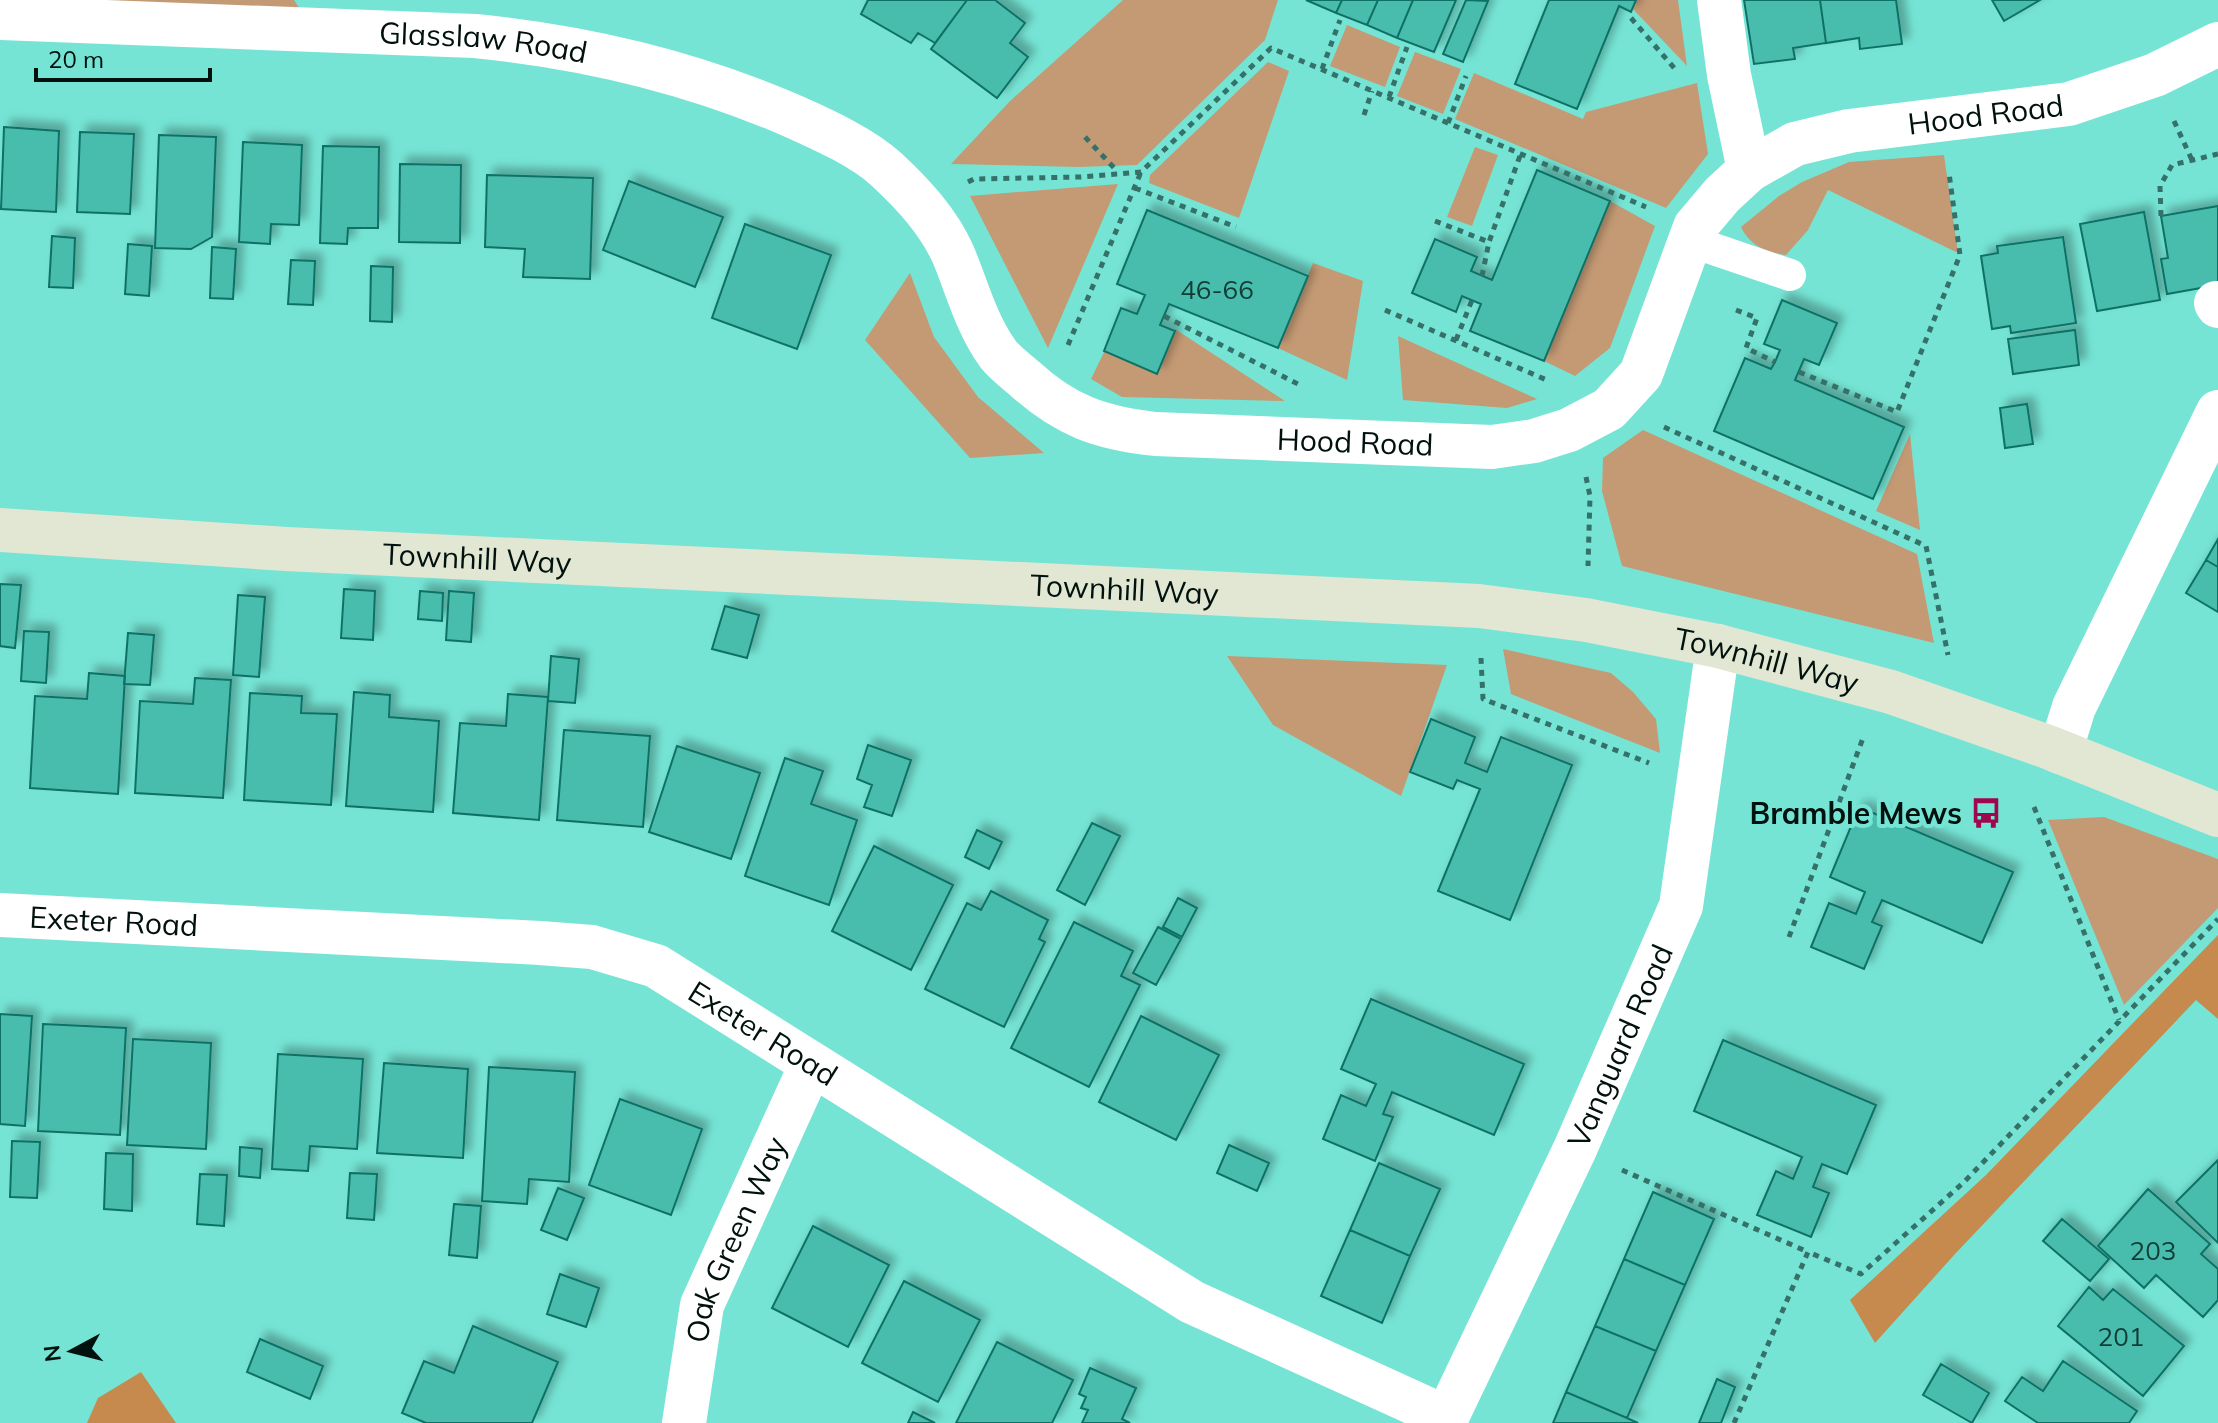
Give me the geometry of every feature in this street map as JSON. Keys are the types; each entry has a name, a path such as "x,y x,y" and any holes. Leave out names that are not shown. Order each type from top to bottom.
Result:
{"street":[{"path":"1719,0 1729,75 1749,170"},
{"name":"Glasslaw Road","path":"0,18 365,16 635,62 721,88 831,134 883,166 927,209"},
{"name":"Hood Road","path":"927,209 952,253 969,300 998,354 1045,397 1083,419 1117,430 1155,434 1492,447 1534,441 1569,430 1609,409 1641,374 1693,234 1722,195 1749,170 1795,144 1849,131 2069,104 2155,75 2218,44"},
{"path":"2060,752 2074,707 2218,412"},
{"name":"Townhill Way","path":"0,530 286,549 1479,606 1586,620 1718,646 1891,692 2060,752 2218,815"},
{"name":"Vanguard Road","path":"1446,1421 1575,1149 1681,906 1685,775 1718,646"},
{"name":"Exeter Road","path":"0,915 592,947 656,966 1192,1302 1446,1421"},
{"name":"Oak Green Way","path":"684,1423 702,1305 811,1065"}],"lane":[{"path":"1693,234 1790,275"}],"path":[{"path":"1322,69 1340,20"},
{"path":"1389,97 1407,47"},
{"path":"1045,397 1141,172 1271,48 1521,153 1693,234"},
{"path":"1448,123 1466,76"},
{"path":"1364,115 1372,91"},
{"path":"1799,372 1897,412 1960,255 1941,120"},
{"path":"1085,137 1119,173"},
{"path":"1482,276 1489,242 1521,153"},
{"path":"2161,216 2160,186 2172,165 2218,154"},
{"path":"927,209 974,179 1080,177 1141,172"},
{"path":"1135,188 1236,227"},
{"path":"1435,221 1489,242"},
{"path":"1673,286 1757,318 1746,348 1775,362"},
{"path":"1456,340 1472,300"},
{"path":"1385,310 1559,385"},
{"path":"1164,316 1306,388"},
{"path":"1659,425 1926,546 1948,655"},
{"path":"1569,430 1582,455 1590,496 1588,573"},
{"path":"1479,606 1483,699 1685,775"},
{"path":"1789,937 1868,726"},
{"path":"2034,807 2119,1020"},
{"path":"1575,1149 1861,1274 1964,1182 2218,919"},
{"path":"1734,1423 1808,1252"}],"shaded area":[{"path":"98,0 294,0 300,9"},
{"path":"1123,0 1278,0 1265,40 1137,165 951,164 1010,101"},
{"path":"1636,0 1678,0 1687,66 1633,9"},
{"path":"1347,25 1400,47 1385,87 1330,66"},
{"path":"1415,52 1461,69 1443,114 1397,96"},
{"path":"1268,62 1289,71 1239,218 1149,183 1150,175"},
{"path":"1474,73 1583,119 1586,112 1697,83 1708,154 1666,208 1455,119"},
{"path":"1475,147 1498,155 1472,226 1447,217"},
{"path":"1944,155 1958,253 1828,190 1808,230 1786,255 1759,247 1741,227 1802,182 1849,162"},
{"path":"1118,184 1048,348 970,196"},
{"path":"1610,201 1655,226 1610,348 1575,376 1544,361"},
{"path":"1313,263 1363,281 1347,380 1278,348"},
{"path":"910,273 934,337 978,397 1044,453 970,458 865,340"},
{"path":"1175,329 1285,401 1122,397 1091,379 1105,350 1158,373"},
{"path":"1398,336 1537,399 1507,408 1403,400"},
{"path":"1643,430 1917,554 1934,643 1622,566 1602,491 1603,458"},
{"path":"1910,434 1920,530 1876,511"},
{"path":"1503,649 1611,673 1633,692 1656,719 1660,753 1511,694"},
{"path":"1227,656 1447,665 1401,796 1273,725"},
{"path":"2104,817 2218,859 2218,908 2124,1005 2048,820"},
{"path":"2218,935 2218,1019 2196,1000 1955,1254 1875,1343 1850,1300 1986,1175"},
{"path":"141,1372 176,1423 87,1423 98,1398"}],"building":[{"path":"868,0 967,0 935,43 918,33 911,43 861,14"},
{"path":"967,0 995,0 1025,23 1010,43 1028,57 997,98 931,49"},
{"path":"1306,0 1342,0 1336,13"},
{"path":"1342,0 1378,0 1367,25 1336,13"},
{"path":"1378,0 1413,0 1397,38 1367,25"},
{"path":"1413,0 1456,0 1434,52 1397,38"},
{"path":"1466,0 1488,1 1463,62 1443,54"},
{"path":"1549,0 1636,0 1631,12 1619,6 1577,109 1515,84"},
{"path":"1744,0 1820,0 1826,43 1793,48 1795,59 1754,64"},
{"path":"1820,0 1896,0 1902,44 1860,49 1859,38 1826,43"},
{"path":"1992,0 2040,0 2004,21"},
{"path":"4,127 59,131 56,212 1,209"},
{"path":"80,132 134,134 130,214 77,212"},
{"path":"159,135 216,137 212,237 191,249 155,248"},
{"path":"243,142 302,145 299,225 271,224 270,244 239,242"},
{"path":"323,146 379,147 378,228 348,228 347,244 320,243"},
{"path":"400,164 461,165 460,243 399,242"},
{"path":"1537,170 1610,201 1544,361 1470,331 1481,304 1462,296 1456,312 1412,293 1435,239 1477,257 1471,271 1492,280"},
{"path":"487,175 593,178 590,279 523,277 525,249 485,247"},
{"path":"629,181 723,217 695,287 603,250"},
{"path":"2218,206 2218,285 2167,294 2161,259 2168,258 2161,216"},
{"path":"1147,210 1308,276 1278,348 1169,304 1160,325 1175,331 1157,374 1104,351 1121,308 1137,314 1145,295 1117,284"},
{"path":"2144,212 2160,300 2097,311 2080,224"},
{"path":"745,224 831,255 797,349 712,318"},
{"path":"52,236 75,238 73,288 49,287"},
{"path":"2063,237 2076,323 2011,333 2010,326 1992,329 1981,256 1998,253 1997,246"},
{"path":"128,244 152,246 149,296 125,294"},
{"path":"212,247 236,249 233,299 210,298"},
{"path":"291,260 315,261 313,305 288,304"},
{"path":"371,266 393,267 392,322 370,321"},
{"path":"1782,300 1837,323 1819,365 1804,359 1795,380 1904,427 1873,499 1714,431 1745,358 1771,369 1775,362 1780,350 1764,344"},
{"path":"2075,330 2079,365 2013,374 2008,339"},
{"path":"2027,404 2033,444 2005,448 2000,408"},
{"path":"2218,539 2218,567 2206,560"},
{"path":"2206,560 2218,567 2218,612 2186,593"},
{"path":"0,584 21,585 15,648 0,646"},
{"path":"344,589 375,591 373,640 341,638"},
{"path":"420,591 443,593 442,621 418,619"},
{"path":"449,591 474,593 471,642 446,640"},
{"path":"238,595 265,597 259,677 233,675"},
{"path":"725,606 759,615 747,658 712,649"},
{"path":"24,631 49,632 46,683 21,681"},
{"path":"128,633 154,635 150,685 124,684"},
{"path":"551,656 579,659 575,703 548,701"},
{"path":"89,673 125,676 118,794 30,788 35,696 87,699"},
{"path":"195,678 231,680 223,798 135,793 140,701 193,704"},
{"path":"354,692 390,695 389,717 439,721 433,812 346,806"},
{"path":"250,693 302,696 301,713 337,714 331,805 244,800"},
{"path":"508,694 548,697 539,820 453,813 460,723 506,726"},
{"path":"1431,719 1475,737 1465,763 1487,772 1501,737 1572,765 1510,920 1438,891 1480,789 1457,780 1453,789 1410,772"},
{"path":"564,730 650,736 643,827 557,820"},
{"path":"868,745 911,760 892,816 864,807 872,785 857,779"},
{"path":"677,746 760,773 731,859 649,832"},
{"path":"785,758 823,771 811,804 857,820 829,905 745,876"},
{"path":"1859,807 2013,872 1982,943 1882,900 1872,922 1882,926 1864,969 1811,947 1829,903 1856,914 1865,892 1830,877"},
{"path":"1092,823 1120,836 1085,905 1057,890"},
{"path":"977,830 1002,842 989,869 965,857"},
{"path":"874,846 953,885 911,970 832,931"},
{"path":"991,891 1048,920 1039,939 1045,942 1004,1027 925,989 967,903 981,910"},
{"path":"1178,898 1197,908 1182,937 1163,927"},
{"path":"1074,922 1133,951 1121,976 1140,985 1089,1087 1011,1048"},
{"path":"1158,927 1181,939 1156,985 1133,973"},
{"path":"1371,999 1524,1064 1494,1135 1392,1092 1383,1114 1393,1117 1375,1161 1323,1139 1341,1095 1366,1106 1376,1084 1341,1069"},
{"path":"0,1014 32,1016 25,1126 0,1124"},
{"path":"1141,1016 1219,1055 1176,1140 1099,1102"},
{"path":"43,1024 126,1028 120,1135 38,1131"},
{"path":"133,1039 211,1043 206,1149 127,1145"},
{"path":"1723,1040 1876,1105 1847,1174 1822,1164 1813,1187 1829,1193 1811,1237 1757,1215 1776,1171 1793,1179 1802,1157 1694,1111"},
{"path":"278,1054 363,1059 357,1149 310,1146 308,1171 272,1169"},
{"path":"384,1063 468,1069 463,1158 377,1153"},
{"path":"489,1067 575,1072 569,1182 529,1179 527,1204 482,1201"},
{"path":"620,1099 702,1129 671,1215 589,1185"},
{"path":"12,1141 40,1142 37,1198 10,1197"},
{"path":"1229,1145 1269,1163 1257,1191 1217,1173"},
{"path":"240,1147 262,1149 260,1178 239,1176"},
{"path":"106,1153 133,1154 132,1211 104,1209"},
{"path":"2218,1160 2218,1243 2176,1202"},
{"path":"1379,1163 1440,1189 1410,1256 1350,1230"},
{"path":"350,1173 377,1174 374,1220 347,1218"},
{"path":"200,1174 227,1175 224,1226 197,1224"},
{"path":"558,1188 584,1198 567,1240 541,1230"},
{"path":"2148,1189 2210,1244 2201,1254 2218,1269 2218,1300 2203,1317 2156,1275 2144,1288 2098,1246"},
{"path":"1653,1192 1714,1219 1685,1285 1624,1259"},
{"path":"454,1204 481,1206 477,1258 449,1255"},
{"path":"2062,1219 2109,1259 2090,1281 2043,1241"},
{"path":"813,1226 889,1265 848,1347 772,1308"},
{"path":"1350,1230 1410,1256 1382,1323 1321,1296"},
{"path":"1624,1259 1685,1285 1656,1351 1595,1326"},
{"path":"560,1274 599,1288 586,1327 547,1314"},
{"path":"904,1281 980,1320 938,1402 862,1363"},
{"path":"2089,1287 2103,1300 2113,1289 2184,1346 2143,1396 2058,1326"},
{"path":"473,1326 558,1362 532,1423 426,1423 402,1413 424,1361 454,1373"},
{"path":"1595,1326 1656,1351 1627,1418 1566,1392"},
{"path":"260,1339 323,1366 310,1399 247,1372"},
{"path":"997,1342 1073,1380 1052,1423 956,1423"},
{"path":"2063,1361 2137,1411 2129,1423 2038,1423 2005,1401 2022,1377 2043,1391"},
{"path":"1941,1364 1989,1393 1972,1423 1923,1395"},
{"path":"1090,1368 1136,1388 1122,1419 1130,1423 1082,1423 1088,1410 1081,1408 1086,1397 1079,1394"},
{"path":"1717,1379 1735,1387 1721,1423 1699,1423"},
{"path":"1566,1392 1627,1418 1638,1423 1553,1423"},
{"path":"913,1412 935,1423 908,1423"}],"place":[{"name":"Bramble Mews","path":"1986,813"}]}
